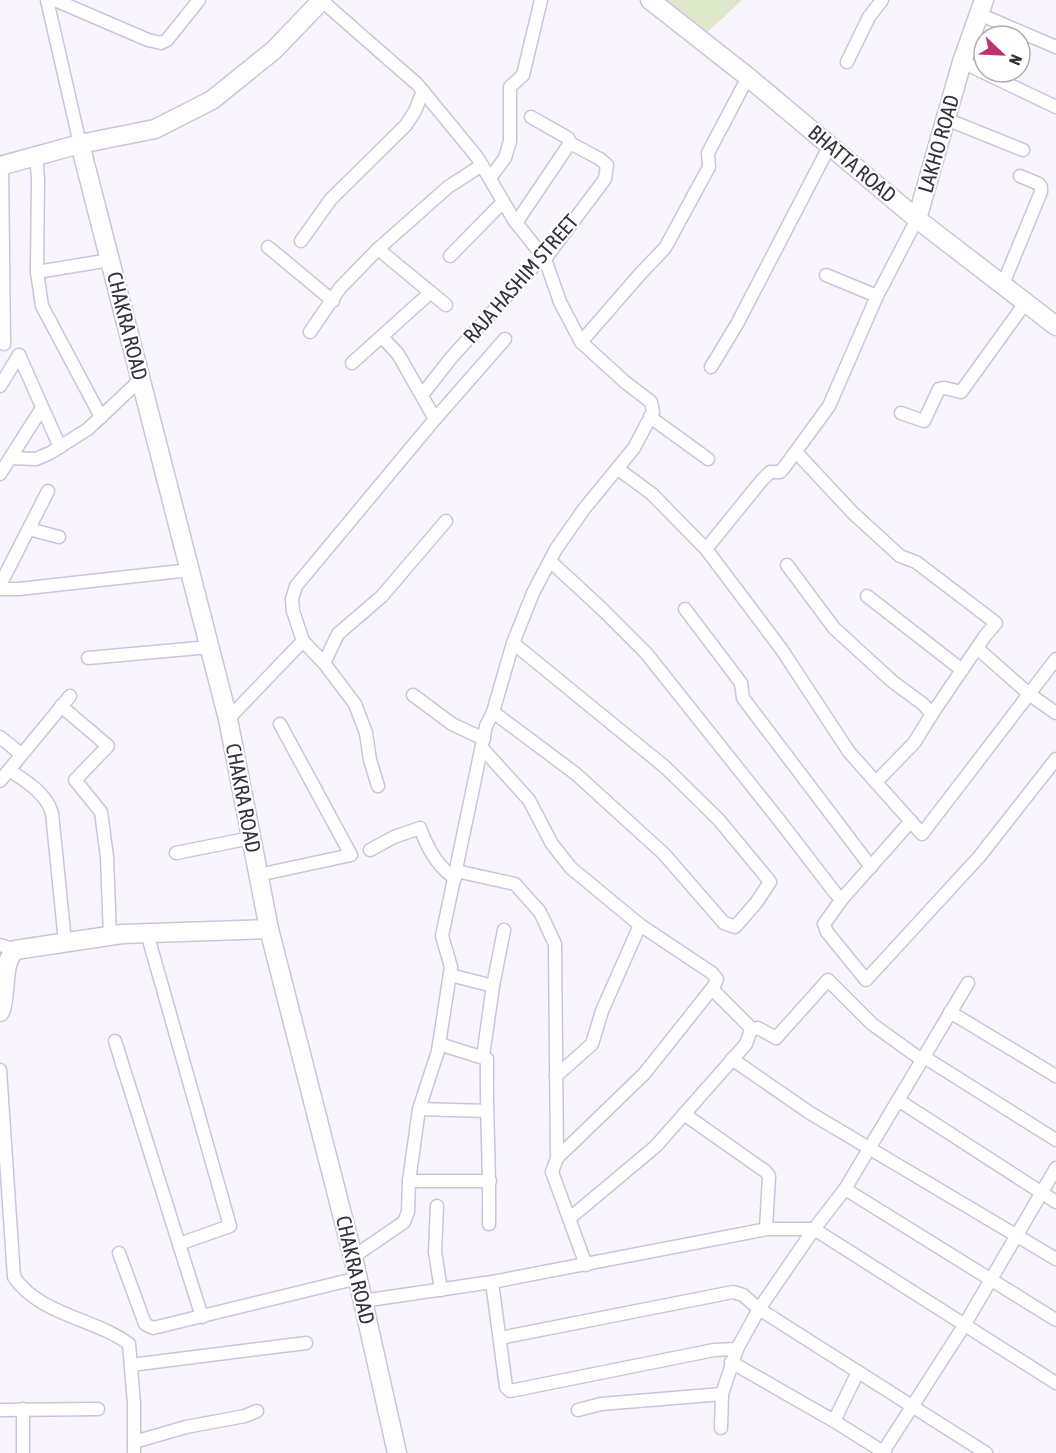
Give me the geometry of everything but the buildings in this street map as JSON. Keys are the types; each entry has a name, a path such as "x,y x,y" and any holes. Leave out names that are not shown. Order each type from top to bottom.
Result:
{"main road":[{"path":"1,166 80,144 155,129 212,100 274,50 322,0"},
{"name":"BHATTA ROAD","path":"650,0 830,144 917,219 1056,326"},
{"name":"LAKHO ROAD","path":"917,219 962,62 981,7"},
{"name":"CHAKRA ROAD","path":"80,144 228,719 268,929 353,1257 397,1453"},
{"path":"0,1012 10,955 8,948 147,933 268,929"}],"street":[{"path":"47,0 80,144"},
{"path":"55,0 148,40 161,43 167,40 199,0"},
{"path":"322,0 423,91 482,165 516,223 544,259 560,302 581,342 651,402 653,412 634,448 584,509 550,561 532,593 513,643 493,711 486,726 442,936 451,967 439,1044 419,1109 409,1181 408,1212 404,1222 353,1257"},
{"path":"490,178 505,158 510,141 510,87 523,75 541,0"},
{"path":"847,62 869,17 882,0"},
{"path":"981,7 1056,47"},
{"path":"962,62 1056,107"},
{"path":"581,342 665,248 709,167 708,153 748,77"},
{"path":"301,240 331,199 406,125 423,91"},
{"path":"516,223 570,143 568,138 531,117"},
{"path":"946,119 1023,150"},
{"name":"RAJA HASHIM STREET","path":"422,395 504,298 535,265 544,259 605,179 607,165 570,143"},
{"path":"711,368 737,324 830,144"},
{"path":"36,156 38,178 37,272 42,306 101,417"},
{"path":"310,332 351,276 378,249 448,187 482,165"},
{"path":"1,166 4,344"},
{"path":"1003,284 1041,192 1039,184 1020,176"},
{"path":"450,256 503,202"},
{"path":"706,549 762,480 770,472 780,472 829,406 877,296 917,219"},
{"path":"267,247 333,301"},
{"path":"378,249 446,305"},
{"path":"37,272 110,260"},
{"path":"826,275 877,296"},
{"path":"352,363 431,292"},
{"path":"902,413 924,421 939,389 945,388 961,392 1026,302"},
{"path":"382,337 398,354 435,419"},
{"path":"378,786 370,760 366,733 355,704 324,663 303,641 292,611 291,599 296,585 435,419 506,339"},
{"path":"0,386 19,356 60,447"},
{"path":"11,458 36,459 60,447 88,429 141,379"},
{"path":"0,474 42,408"},
{"path":"650,417 708,459"},
{"path":"796,452 854,513 900,556 916,562 996,623 914,743 876,782"},
{"path":"618,469 652,494 706,549 782,650 849,752 922,834 1056,659"},
{"path":"48,491 0,587 19,589 190,570"},
{"path":"324,663 338,634 382,596 446,521"},
{"path":"28,529 59,537"},
{"path":"550,561 646,653 842,899"},
{"path":"787,565 834,628 932,714"},
{"path":"867,596 962,670"},
{"path":"686,609 741,683 743,698 871,867"},
{"path":"228,719 303,641"},
{"path":"493,711 576,774 655,846 724,923 735,927 765,891 770,882 767,878 719,820 681,782 513,643"},
{"path":"88,658 210,647"},
{"path":"977,648 1029,694 1056,713"},
{"path":"413,695 483,744 529,800 552,844 571,868 640,925 712,973 717,979 644,1074 557,1158"},
{"path":"0,781 70,696"},
{"path":"61,706 108,746 75,780 101,812 107,857 110,936"},
{"path":"258,875 351,855 280,724"},
{"path":"0,737 21,754"},
{"path":"911,821 842,899 824,924 827,932 866,980 979,857 1056,759"},
{"path":"9,770 49,802 65,942"},
{"path":"370,850 394,837 420,828 425,841 446,873 515,884 540,912 555,944 557,1158 552,1172 586,1265"},
{"path":"176,853 251,838"},
{"path":"556,1076 595,1039 602,1011 640,925"},
{"path":"483,1056 504,930"},
{"path":"147,933 230,1226 179,1244"},
{"path":"450,975 493,986"},
{"path":"751,1030 758,1028 776,1038 828,981 872,1024 1056,1140"},
{"path":"721,1428 722,1394 736,1349 759,1309 871,1148 968,983"},
{"path":"711,989 751,1030"},
{"path":"950,1012 1056,1076"},
{"path":"570,1218 656,1146 746,1044 751,1030"},
{"path":"115,1041 202,1317"},
{"path":"439,1044 487,1059 489,1224"},
{"path":"732,1059 810,1113 1056,1259"},
{"path":"0,1070 14,1277 20,1285 54,1309 113,1334 129,1344 134,1448 186,1427 245,1416 257,1411"},
{"path":"898,1100 1056,1202"},
{"path":"419,1109 486,1111"},
{"path":"684,1114 769,1176 766,1229"},
{"path":"731,1362 884,1452 965,1324 1056,1168"},
{"path":"409,1181 490,1181"},
{"path":"845,1188 1056,1320"},
{"path":"437,1206 435,1252 441,1290"},
{"path":"362,1301 492,1282 766,1229 814,1229 1056,1383"},
{"path":"119,1253 145,1324 153,1328 358,1278"},
{"path":"492,1282 506,1387 510,1391 714,1350 736,1349"},
{"path":"500,1338 734,1292 744,1295 759,1309 986,1453"},
{"path":"131,1365 306,1343"},
{"path":"834,1421 858,1372"},
{"path":"578,1410 601,1404 722,1394"},
{"path":"21,1453 23,1409"},
{"path":"0,1410 98,1409"}],"green space":[{"path":"649,0 742,0 699,40"}]}
